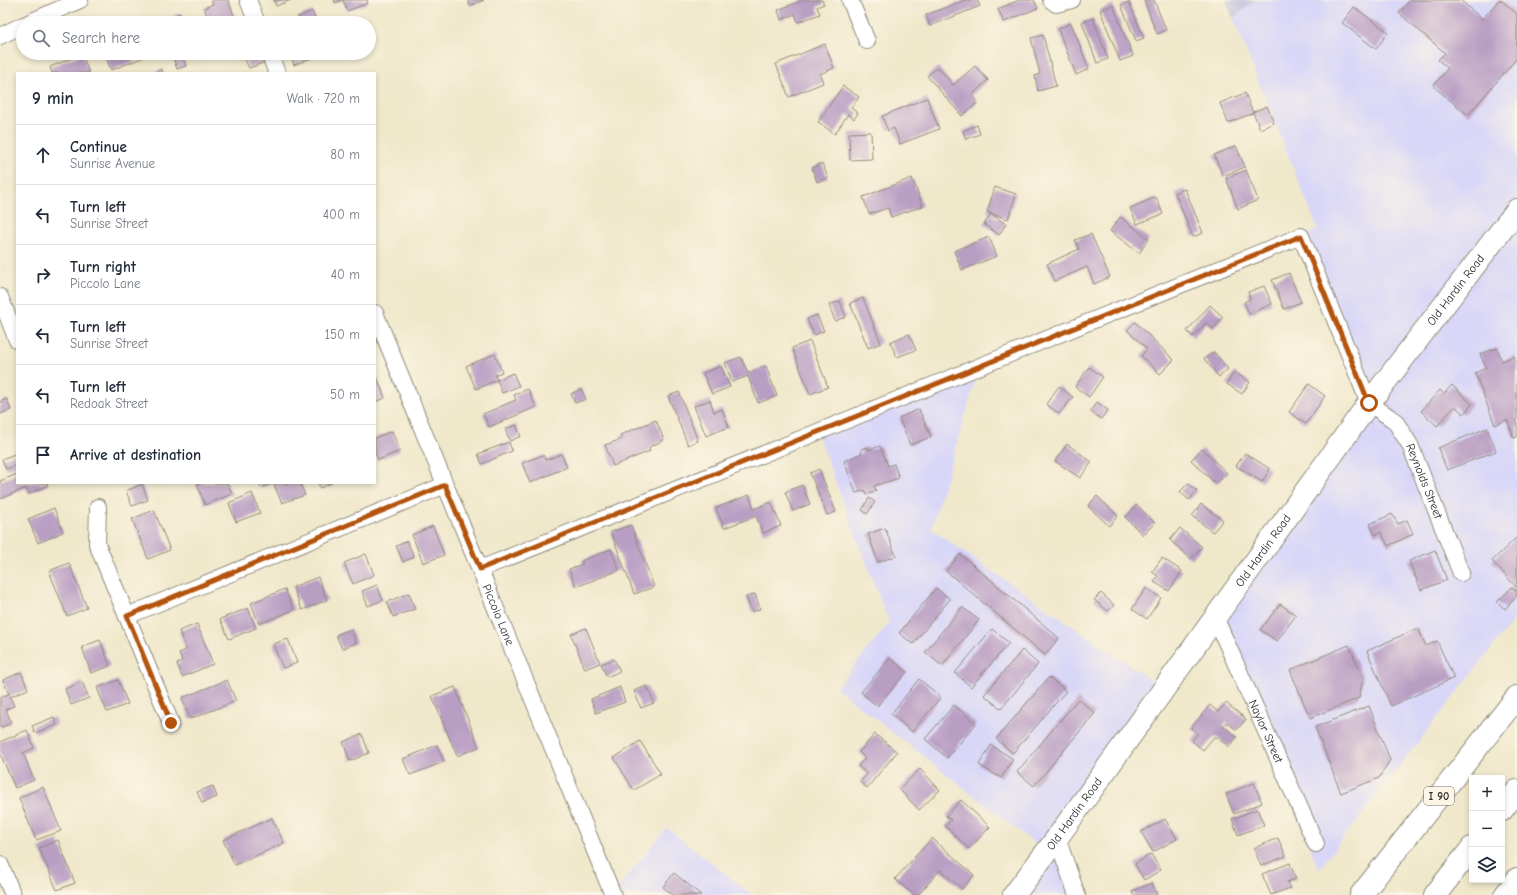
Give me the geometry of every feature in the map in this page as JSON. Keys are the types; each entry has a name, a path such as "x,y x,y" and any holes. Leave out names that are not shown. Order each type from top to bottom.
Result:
{"main road":[{"name":"Old Hardin Road","path":"1014,895 1057,838 1369,403 1517,210"},
{"name":"I 90","path":"1361,895 1517,697"},
{"path":"1505,806 1517,791"},
{"path":"1435,895 1469,852"}],"street":[{"path":"44,16 80,0"},
{"path":"248,0 254,16"},
{"path":"850,0 867,41"},
{"path":"1051,0 1056,4 1072,0"},
{"path":"0,36 16,28"},
{"path":"272,60 277,72"},
{"path":"480,569 1301,236 1369,403"},
{"path":"0,297 16,337"},
{"name":"Piccolo Lane","path":"376,315 612,895"},
{"name":"Reynolds Street","path":"1369,403 1395,421 1410,445 1461,572"},
{"path":"127,616 445,485"},
{"path":"98,507 97,544 171,723"},
{"name":"Naylor Street","path":"1215,617 1316,844"},
{"path":"1057,838 1077,895"},
{"path":"0,864 13,895"},
{"path":"1504,895 1517,878"}],"shaded area":[{"path":"1226,0 1256,0 1233,18"},
{"path":"1256,0 1517,0 1517,616 1319,869 1215,617 1369,403 1301,236 1318,230 1233,18"},
{"path":"980,366 931,529 1164,689 1057,837 1077,895 1014,895 1046,852 836,688 889,623 817,433"},
{"path":"667,828 752,895 612,895"}],"building":[{"path":"211,0 228,0 234,16 207,16 204,8 213,4"},
{"path":"274,0 291,0 276,6"},
{"path":"334,0 343,0 335,3"},
{"path":"343,0 367,0 368,3 347,11"},
{"path":"468,0 484,0 470,6"},
{"path":"803,0 822,0 824,4 817,7 820,14 798,22 795,14 781,20 778,10"},
{"path":"965,0 977,0 980,6 930,26 926,15"},
{"path":"1019,0 1034,0 1038,8 1004,22 998,9"},
{"path":"1144,0 1154,0 1166,30 1157,34"},
{"path":"1410,0 1460,0 1482,19 1499,0 1501,0 1517,14 1517,58 1468,115 1433,86 1448,68 1438,60 1445,53 1399,13"},
{"path":"1129,2 1144,38 1136,41 1121,5"},
{"path":"1113,5 1133,56 1120,61 1100,10"},
{"path":"1354,7 1388,32 1376,49 1342,23"},
{"path":"312,11 314,16 300,16"},
{"path":"180,13 181,16 173,16"},
{"path":"1093,18 1108,59 1097,63 1082,22"},
{"path":"1071,23 1089,69 1076,75 1058,29"},
{"path":"1043,35 1056,86 1038,91 1035,76 1040,74 1031,38"},
{"path":"825,44 834,68 820,74 823,83 789,97 776,64"},
{"path":"67,60 84,60 89,72 52,72 50,67"},
{"path":"107,60 137,60 111,70"},
{"path":"174,60 184,60 186,66 177,69"},
{"path":"245,60 268,61 249,68"},
{"path":"292,60 306,60 294,65"},
{"path":"975,66 988,80 972,95 978,102 962,116 927,76 938,67 953,85"},
{"path":"162,69 163,72 154,72"},
{"path":"843,86 859,97 851,108 858,113 854,119 848,114 835,134 818,122"},
{"path":"1245,93 1253,113 1228,123 1220,103"},
{"path":"927,98 939,129 900,144 894,128 888,131 882,116"},
{"path":"1267,106 1274,123 1260,129 1253,112"},
{"path":"977,125 980,134 966,139 963,131"},
{"path":"871,132 872,159 850,160 849,133"},
{"path":"1236,146 1245,167 1223,176 1214,155"},
{"path":"822,163 828,178 817,182 812,168"},
{"path":"1246,170 1258,200 1238,209 1226,178"},
{"path":"912,178 923,206 891,217 888,208 869,214 863,197"},
{"path":"995,187 1016,194 1008,219 987,212"},
{"path":"1185,189 1203,233 1193,237 1175,193"},
{"path":"1156,197 1163,214 1137,224 1130,208"},
{"path":"991,214 1006,224 999,235 984,224"},
{"path":"1120,217 1149,239 1139,253 1110,231"},
{"path":"1091,234 1110,277 1094,284 1087,267 1055,281 1047,264 1079,249 1075,240"},
{"path":"989,237 997,256 962,270 954,251"},
{"path":"1289,273 1301,302 1284,309 1272,280"},
{"path":"1264,286 1272,304 1249,314 1244,302 1250,299 1248,292"},
{"path":"863,298 881,343 868,348 850,303"},
{"path":"840,301 846,317 835,321 829,305"},
{"path":"1210,305 1223,317 1213,329 1206,323 1193,337 1187,331"},
{"path":"817,315 824,331 814,335 807,319"},
{"path":"1135,322 1174,360 1160,374 1141,356 1147,349 1127,330"},
{"path":"909,334 916,350 897,357 890,342"},
{"path":"810,341 828,387 810,394 792,348"},
{"path":"1497,348 1502,361 1514,356 1517,363 1517,437 1514,438 1507,420 1495,425 1475,373 1486,368 1480,354"},
{"path":"1214,352 1228,369 1219,377 1204,359"},
{"path":"495,354 502,372 495,375 497,380 476,389 466,366"},
{"path":"741,357 748,373 766,366 777,396 758,403 748,376 732,382 725,363"},
{"path":"721,366 730,387 712,394 703,373"},
{"path":"1089,367 1103,377 1089,397 1075,387"},
{"path":"1234,372 1250,382 1242,394 1227,384"},
{"path":"513,373 519,386 502,393 497,380"},
{"path":"376,378 385,398 376,402"},
{"path":"1309,384 1325,396 1306,424 1289,412"},
{"path":"1452,385 1472,404 1464,414 1455,406 1437,426 1421,411 1440,390 1444,394"},
{"path":"1059,386 1073,397 1059,414 1046,404"},
{"path":"528,389 536,407 489,427 483,414 516,400 514,395"},
{"path":"581,389 586,399 575,403 571,394"},
{"path":"679,392 698,441 688,445 668,396"},
{"path":"7,399 11,410 0,414 0,402"},
{"path":"710,400 714,412 722,409 729,427 706,436 694,406"},
{"path":"1097,402 1108,410 1101,419 1090,411"},
{"path":"919,409 931,437 910,445 899,418"},
{"path":"656,420 664,440 649,447 650,451 613,466 605,445 622,439 620,435"},
{"path":"516,425 521,436 510,441 505,429"},
{"path":"1487,428 1496,451 1447,470 1438,448"},
{"path":"392,431 400,451 378,460 376,455 376,438"},
{"path":"509,442 512,451 482,464 478,454"},
{"path":"1067,444 1092,462 1080,478 1055,461"},
{"path":"880,446 888,466 894,464 899,478 874,486 876,491 867,495 865,490 856,493 844,461 862,453 861,449 868,447 869,450"},
{"path":"1202,449 1227,473 1216,484 1191,460"},
{"path":"16,453 16,465 6,469 2,459"},
{"path":"1245,453 1270,469 1262,482 1236,466"},
{"path":"561,454 567,467 530,483 522,463 543,455 546,460"},
{"path":"819,469 836,512 827,515 810,473"},
{"path":"16,474 16,484 48,485 29,494 26,488 0,499 0,481"},
{"path":"1188,483 1197,491 1189,500 1180,492"},
{"path":"142,484 148,500 132,506 126,491"},
{"path":"197,484 227,484 232,494 205,505"},
{"path":"259,484 271,484 261,488"},
{"path":"300,484 305,495 282,503 274,485"},
{"path":"318,484 330,484 320,488"},
{"path":"802,485 810,504 793,511 785,492"},
{"path":"252,493 260,513 236,522 229,503"},
{"path":"749,495 754,509 771,502 781,526 763,533 756,516 724,528 716,508"},
{"path":"1097,496 1118,516 1109,526 1088,506"},
{"path":"869,498 875,502 867,514 862,510"},
{"path":"1201,504 1223,520 1213,532 1192,516"},
{"path":"1137,505 1155,523 1143,535 1125,517"},
{"path":"54,508 63,532 38,543 28,519"},
{"path":"154,510 170,550 148,559 132,519"},
{"path":"1392,514 1398,524 1407,520 1413,534 1388,546 1381,532 1375,535 1370,524"},
{"path":"631,525 654,587 634,594 611,532"},
{"path":"433,526 444,555 423,563 412,535"},
{"path":"885,528 896,556 878,562 868,534"},
{"path":"1180,528 1202,547 1191,559 1170,540"},
{"path":"1517,537 1517,588 1492,561"},
{"path":"407,541 414,557 403,562 396,546"},
{"path":"611,549 619,570 576,587 569,569 583,564 581,561"},
{"path":"1435,550 1447,580 1421,590 1409,561"},
{"path":"366,554 374,575 353,584 344,563"},
{"path":"960,554 1059,638 1045,655 946,571"},
{"path":"1162,558 1182,571 1169,591 1154,582 1158,576 1152,572"},
{"path":"69,563 87,608 67,616 49,571"},
{"path":"318,577 327,600 302,610 293,587"},
{"path":"377,585 383,600 368,606 362,591"},
{"path":"1512,587 1517,591 1517,596 1505,609 1497,602"},
{"path":"936,588 950,599 913,644 899,633"},
{"path":"1146,588 1161,598 1147,619 1132,609"},
{"path":"285,589 294,610 259,624 251,603"},
{"path":"409,593 415,609 393,617 387,602"},
{"path":"1101,593 1114,605 1108,611 1094,600"},
{"path":"755,594 760,609 752,612 746,597"},
{"path":"1280,604 1296,615 1277,641 1260,630"},
{"path":"962,607 979,620 942,666 925,652"},
{"path":"248,608 256,628 229,639 220,619"},
{"path":"197,624 213,664 182,677 177,664 182,661 179,653 186,650 179,631"},
{"path":"586,628 600,663 585,669 571,634"},
{"path":"1418,628 1426,646 1437,641 1454,678 1391,706 1367,651"},
{"path":"351,629 356,643 342,649 336,635"},
{"path":"992,629 1009,643 971,687 955,673"},
{"path":"288,639 297,663 283,668 273,644"},
{"path":"100,640 110,666 91,673 82,647"},
{"path":"1349,645 1363,678 1359,698 1310,718 1290,670"},
{"path":"1022,650 1038,664 1001,709 984,695"},
{"path":"890,658 907,672 877,706 861,692"},
{"path":"614,659 620,671 607,677 601,664"},
{"path":"21,672 28,689 10,697 14,706 6,709 11,723 0,728 0,697 9,694 3,680"},
{"path":"1049,677 1066,691 1013,753 996,739"},
{"path":"919,679 941,697 912,732 891,714"},
{"path":"118,680 128,704 107,712 97,688"},
{"path":"227,680 236,701 190,719 182,698"},
{"path":"82,682 89,698 71,705 65,689"},
{"path":"647,686 654,703 641,708 634,691"},
{"path":"455,687 479,747 457,756 432,696"},
{"path":"620,687 625,702 596,713 591,699"},
{"path":"1078,699 1095,713 1034,786 1017,772"},
{"path":"1226,703 1246,719 1237,730 1226,722 1223,726 1237,737 1229,747 1215,736 1203,750 1192,741 1198,733 1191,728 1210,705 1218,712"},
{"path":"954,705 976,724 947,758 925,739"},
{"path":"1369,706 1390,760 1379,778 1341,793 1315,727"},
{"path":"54,717 57,725 35,733 32,726"},
{"path":"27,730 34,748 23,753 34,780 15,788 0,753 0,742"},
{"path":"362,734 369,753 350,761 343,742"},
{"path":"875,734 897,752 867,788 860,782 867,774 858,766 865,758 859,752"},
{"path":"640,741 661,774 634,790 614,758"},
{"path":"437,745 444,762 410,775 403,759"},
{"path":"991,745 1013,759 1001,778 979,765"},
{"path":"920,769 940,790 919,810 899,789"},
{"path":"1254,783 1262,803 1234,814 1226,794"},
{"path":"213,786 217,797 202,803 197,792"},
{"path":"43,787 61,831 36,840 19,798"},
{"path":"961,800 990,827 969,849 945,826 951,820 946,816"},
{"path":"1257,809 1264,825 1238,835 1232,819"},
{"path":"272,818 284,843 235,865 223,840"},
{"path":"1165,819 1177,839 1153,852 1141,832"},
{"path":"932,838 974,875 962,889 940,870 918,895 914,895 895,879"},
{"path":"1278,838 1286,856 1261,866 1254,848"},
{"path":"58,840 75,883 57,890 39,848"},
{"path":"1151,854 1161,870 1144,880 1135,864"},
{"path":"1290,863 1296,879 1287,882 1290,888 1271,895 1262,874"},
{"path":"674,873 701,895 673,895 663,887"},
{"path":"1152,883 1157,895 1133,895 1132,891"}],"route":[{"path":"171,723 127,616 445,485 480,569 1301,236 1369,403"}]}
